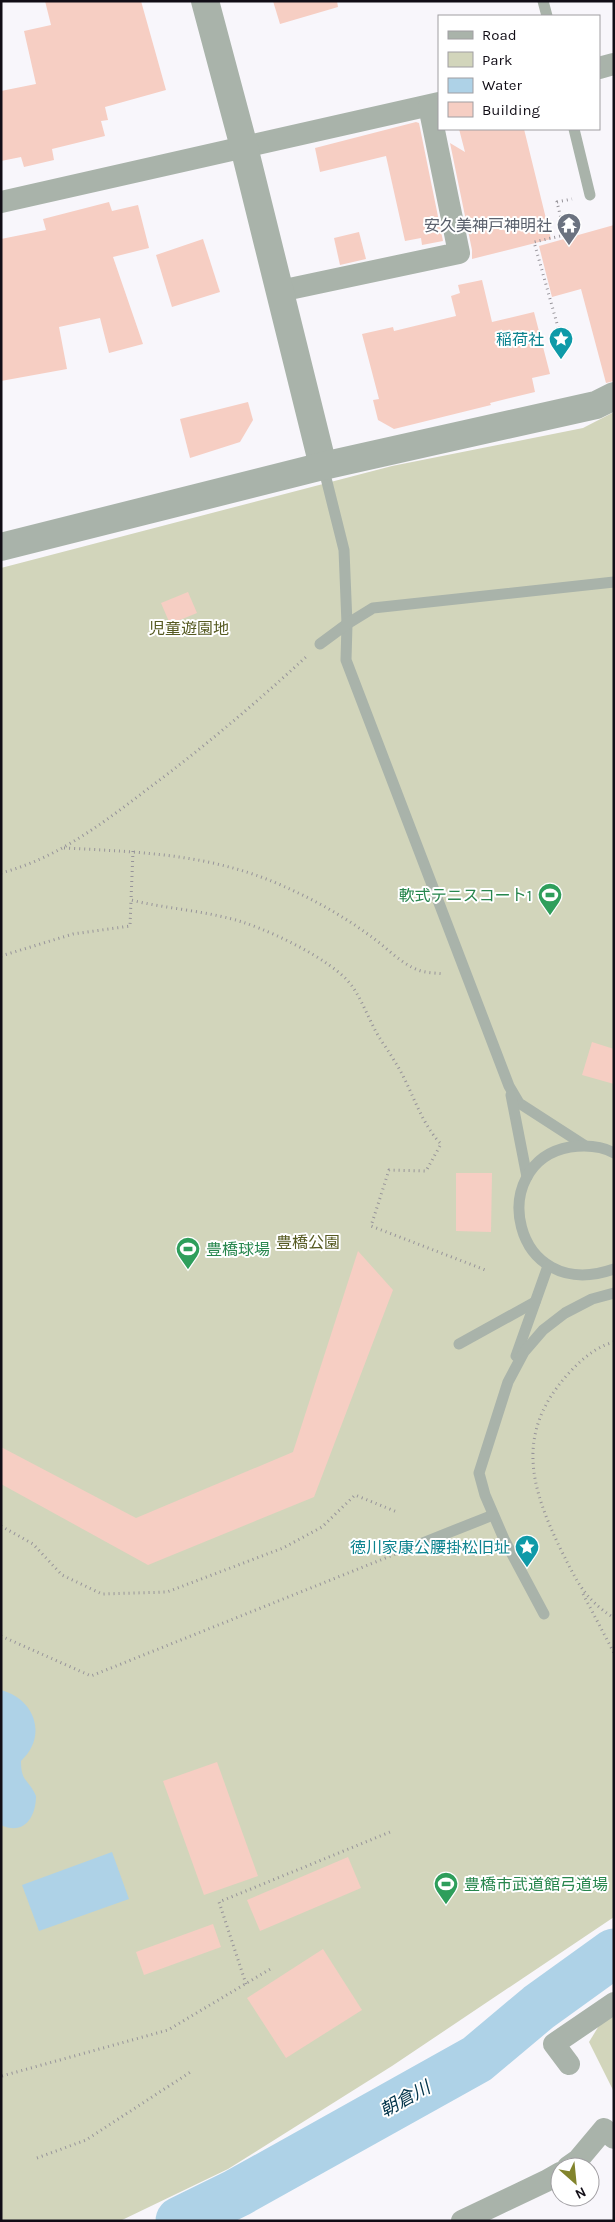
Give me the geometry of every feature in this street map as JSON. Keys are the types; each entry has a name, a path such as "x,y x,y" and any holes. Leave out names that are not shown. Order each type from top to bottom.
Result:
{"street":[{"path":"205,1 244,147 323,466"},
{"path":"600,68 614,64"},
{"path":"1,202 434,104 438,129"},
{"path":"280,291 458,253 438,130"},
{"path":"1,547 323,466 596,405 614,396"},
{"path":"569,2064 554,2044 614,2003"},
{"path":"581,2157 604,2129 614,2138"},
{"path":"462,2221 550,2179"}],"lane":[{"path":"543,1 547,15"},
{"path":"574,130 590,195"},
{"path":"323,466 344,550 347,624 346,660 509,1086 519,1103 536,1116 584,1145"},
{"path":"320,644 373,608 614,582"},
{"path":"509,1086 527,1177"},
{"path":"614,1153 607,1149 584,1145 555,1152 542,1160 527,1177 519,1198 519,1221 528,1246 548,1266 574,1275 602,1273 614,1268"},
{"path":"544,1614 504,1540 493,1515 479,1473 548,1266"},
{"path":"508,1382 524,1352 553,1321 578,1305 614,1293"},
{"path":"459,1344 535,1302"},
{"path":"420,1544 493,1515"}],"path":[{"path":"565,352 534,242 565,235 557,202 590,195"},
{"path":"1,873 19,868 64,848 105,821 193,754 268,692 320,644"},
{"path":"64,848 133,851 191,857 232,867 283,885 354,925 402,961 419,970 444,974"},
{"path":"1,956 73,934 130,926 133,851"},
{"path":"131,900 229,918 250,926 301,947 334,968 352,986 379,1037 396,1064 430,1132 441,1144 426,1171 389,1170 371,1226 488,1271"},
{"path":"614,1342 606,1344 582,1359 560,1383 539,1418 532,1464 537,1493 547,1520 614,1653"},
{"path":"1,1526 33,1544 62,1575 102,1594 121,1594 166,1592 283,1548 322,1527 355,1495 397,1512"},
{"path":"1,1636 91,1676 420,1544"},
{"path":"581,1589 594,1604 614,1618"},
{"path":"246,1984 219,1902 390,1832"},
{"path":"2,2076 168,2030 272,1968"},
{"path":"37,2158 86,2140 192,2071"}],"green space":[{"name":"豊橋公園","path":"614,412 614,1917 392,2066 228,2169 120,2221 1,2221 1,568 392,466 583,428"},
{"path":"614,2010 614,2092 589,2042 600,2024"}],"water":[{"path":"1,1690 22,1701 34,1720 36,1730 34,1741 21,1761 22,1773 36,1796 34,1811 27,1822 16,1828 1,1825"},
{"path":"112,1852 129,1899 39,1931 22,1885"}],"building":[{"path":"45,1 141,1 166,90 105,107 108,120 101,121 105,136 52,149 54,160 24,167 21,157 1,161 1,91 36,84 24,31 51,25"},
{"path":"273,1 337,1 338,7 280,24"},
{"path":"416,122 419,123 443,241 422,245 421,238 405,241 386,156 320,172 315,148"},
{"path":"459,130 524,130 551,239 472,259 472,250 450,143 465,152"},
{"path":"109,202 112,211 138,205 149,248 113,257 143,344 109,353 100,318 59,327 67,369 1,381 1,239 46,230 43,219"},
{"path":"614,225 614,381 606,383 581,289 552,297 539,246"},
{"path":"359,232 366,259 340,265 334,238"},
{"path":"203,239 220,292 172,307 156,255"},
{"path":"482,280 492,322 534,312 550,374 532,378 535,392 490,403 491,405 394,429 378,420 373,400 379,399 362,334 393,327 394,331 456,316 451,296 460,293 458,285"},
{"path":"248,402 253,420 240,442 190,458 180,419"},
{"path":"188,592 197,613 170,624 161,603"},
{"path":"592,1042 614,1049 614,1084 582,1075"},
{"path":"456,1173 492,1173 491,1232 456,1231"},
{"path":"358,1251 393,1290 314,1497 148,1565 1,1484 1,1447 136,1518 293,1452"},
{"path":"217,1762 258,1876 204,1895 163,1781"},
{"path":"348,1857 361,1888 260,1931 247,1900"},
{"path":"213,1924 221,1947 144,1975 136,1952"},
{"path":"323,1949 362,2010 286,2058 247,1998"}],"waterway":[{"name":"朝倉川","path":"180,2221 237,2193 477,2059 539,2007 614,1953"}],"place":[{"name":"安久美神戸神明社","path":"569,246"},
{"name":"稲荷社","path":"561,360"},
{"name":"軟式テニスコート1","path":"550,916"},
{"name":"豊橋球場","path":"188,1270"},
{"name":"徳川家康公腰掛松旧址","path":"527,1568"},
{"name":"豊橋市武道館弓道場","path":"446,1905"}],"park label":[{"name":"児童遊園地","path":"189,628"}]}
